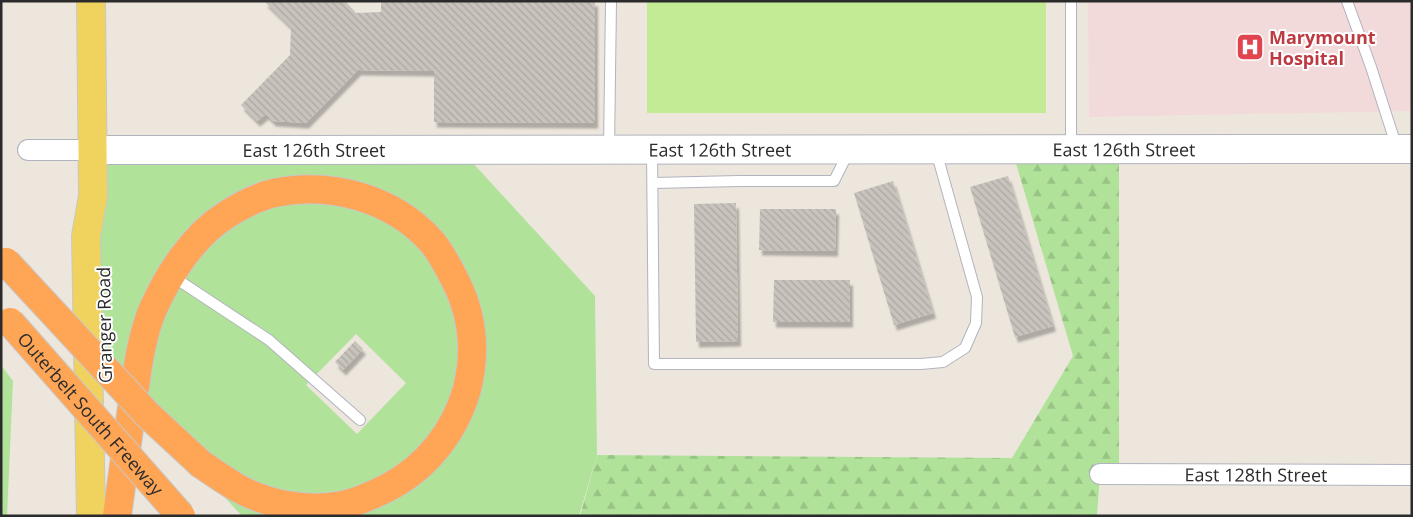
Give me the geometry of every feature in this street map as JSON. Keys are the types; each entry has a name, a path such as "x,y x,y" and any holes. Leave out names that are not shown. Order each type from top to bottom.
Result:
{"highway":[{"path":"4,259 147,414 201,464 237,488 263,499 290,506 316,508 343,505 370,497 396,483 421,465 438,448 452,427 463,402 470,375 473,348 469,316 460,289 448,266 431,242 408,221 385,207 358,196 330,189 272,194 246,204 224,216 203,234 180,261 153,309 145,333 137,369 117,516"},
{"name":"Outerbelt South Freeway","path":"5,317 181,516"}],"main road":[{"name":"Granger Road","path":"91,1 93,196 86,236 91,516"},
{"name":"Granger Road","path":"93,196 103,237 107,516"}],"street":[{"name":"East 126th Street","path":"28,150 1404,149"},
{"name":"East 128th Street","path":"1100,474 1412,475"}],"lane":[{"path":"608,150 611,1"},
{"path":"1071,1 1071,150"},
{"path":"1347,1 1404,149"},
{"path":"652,150 654,364 920,364 943,362 964,348 976,323 977,297 935,150"},
{"path":"653,183 739,181 834,182 850,150"},
{"path":"172,276 269,340 360,420"}],"shaded area":[{"name":"Marymount Hospital","path":"1088,1 1412,1 1412,111 1089,117"}],"green space":[{"path":"647,1 1046,1 1046,113 647,113"},
{"path":"92,150 461,150 595,296 597,455 579,516 242,516 84,346","holes":["356,334 406,383 357,434 306,385"]},
{"path":"1012,150 1119,150 1119,474 1100,474 1097,516 580,516 597,455 1012,458 1073,356"},
{"path":"1,365 13,381 7,516 1,516"}],"building":[{"path":"264,1 345,1 356,13 381,12 381,1 595,1 595,123 434,122 434,71 358,70 306,123 273,121 266,114 257,121 241,105 290,55 291,27"},
{"path":"1008,176 1053,326 1015,337 970,187"},
{"path":"893,181 933,313 894,325 854,193"},
{"path":"736,203 738,341 696,342 694,204"},
{"path":"760,209 836,209 835,251 759,250"},
{"path":"774,280 850,280 850,322 773,322"},
{"path":"355,341 363,349 343,370 335,362"}],"place":[{"name":"Marymount Hospital","path":"1250,47"}]}
